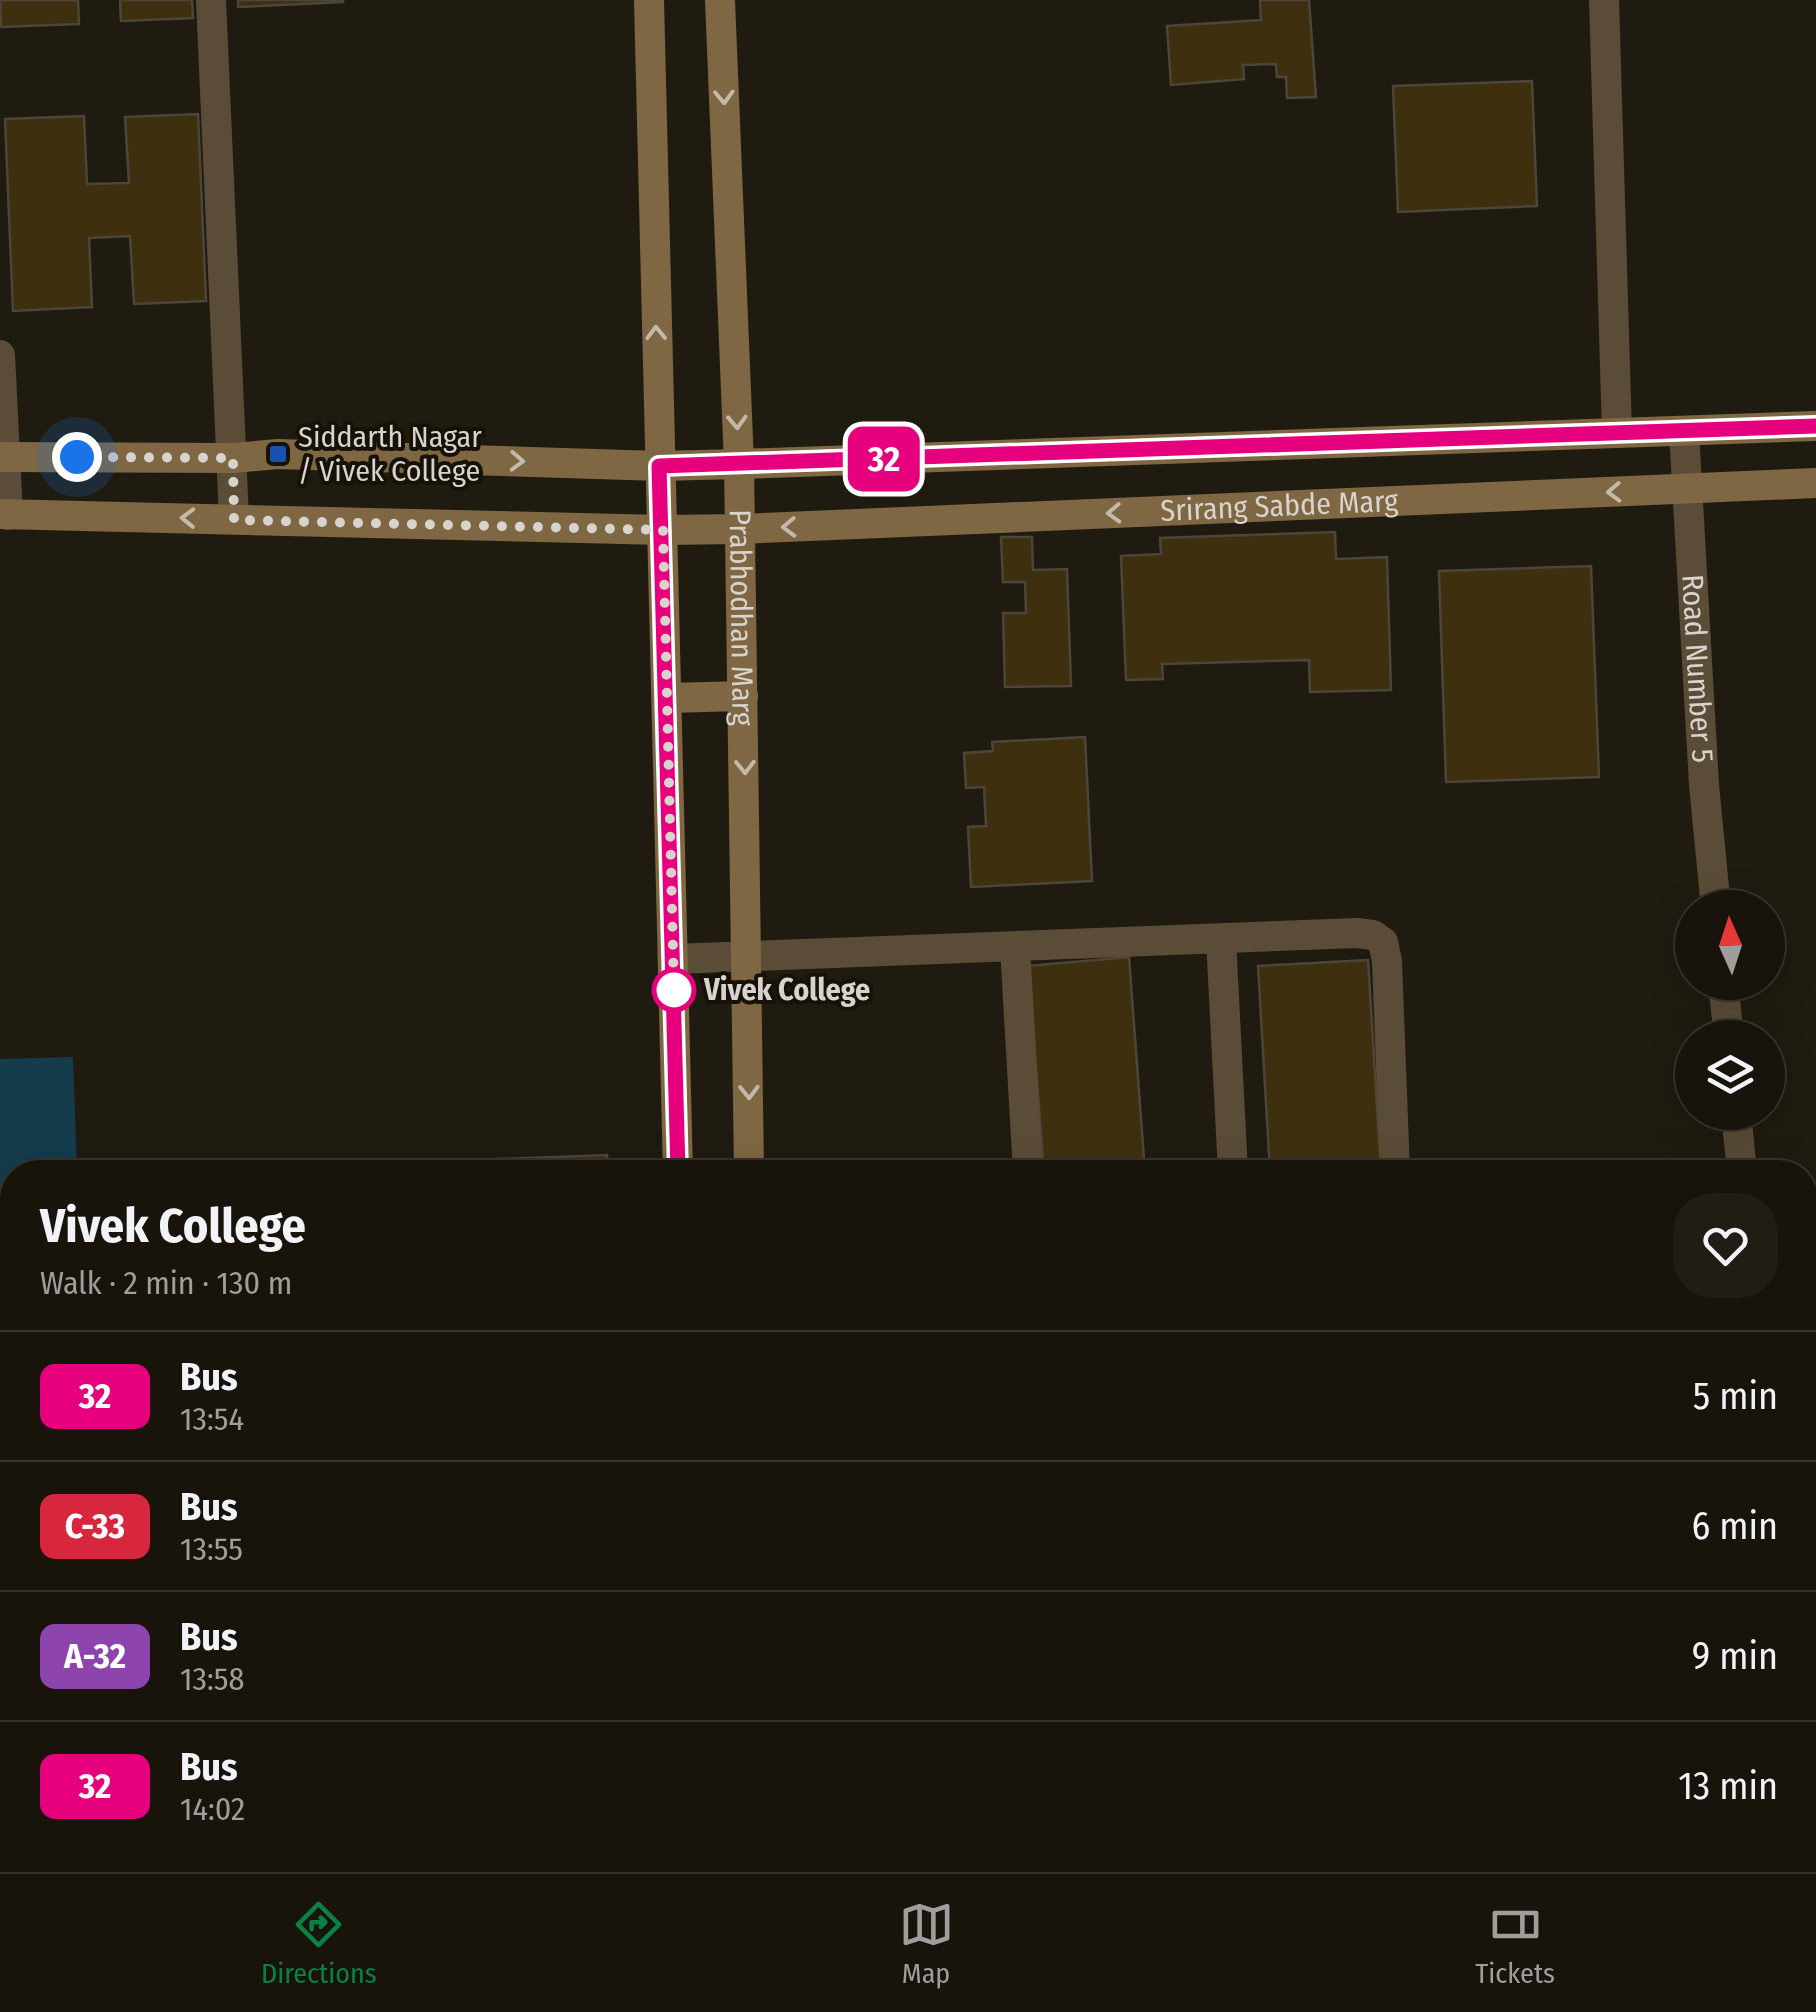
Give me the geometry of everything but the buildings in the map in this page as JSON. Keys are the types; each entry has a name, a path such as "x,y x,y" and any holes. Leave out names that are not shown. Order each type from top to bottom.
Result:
{"street":[{"path":"210,0 234,520"},
{"path":"649,0 678,1160"},
{"name":"Prabhodhan Marg","path":"720,0 740,529 750,1160"},
{"path":"1604,0 1617,433"},
{"path":"0,355 4,514"},
{"name":"Srirang Sabde Marg","path":"3,457 233,458 278,454 659,466 1816,426"},
{"name":"Road Number 5","path":"1684,431 1704,784 1714,890"},
{"name":"Srirang Sabde Marg","path":"4,514 740,529 1816,483"},
{"path":"667,698 743,696"},
{"path":"673,958 1356,932 1374,935 1383,942 1387,962 1395,1160"},
{"path":"1221,939 1232,1160"},
{"path":"1015,946 1027,1160"},
{"path":"1738,1130 1741,1160"}],"water":[{"path":"73,1057 77,1160 0,1160 0,1059"}],"bus line":[{"name":"32","path":"678,1160 659,466 1816,426"}],"place":[{"name":"Siddarth Nagar / Vivek College","path":"278,454"},
{"name":"Vivek College","path":"674,990"}],"route":[{"path":"77,457 233,458 234,520 663,530 674,994 674,990"}]}
